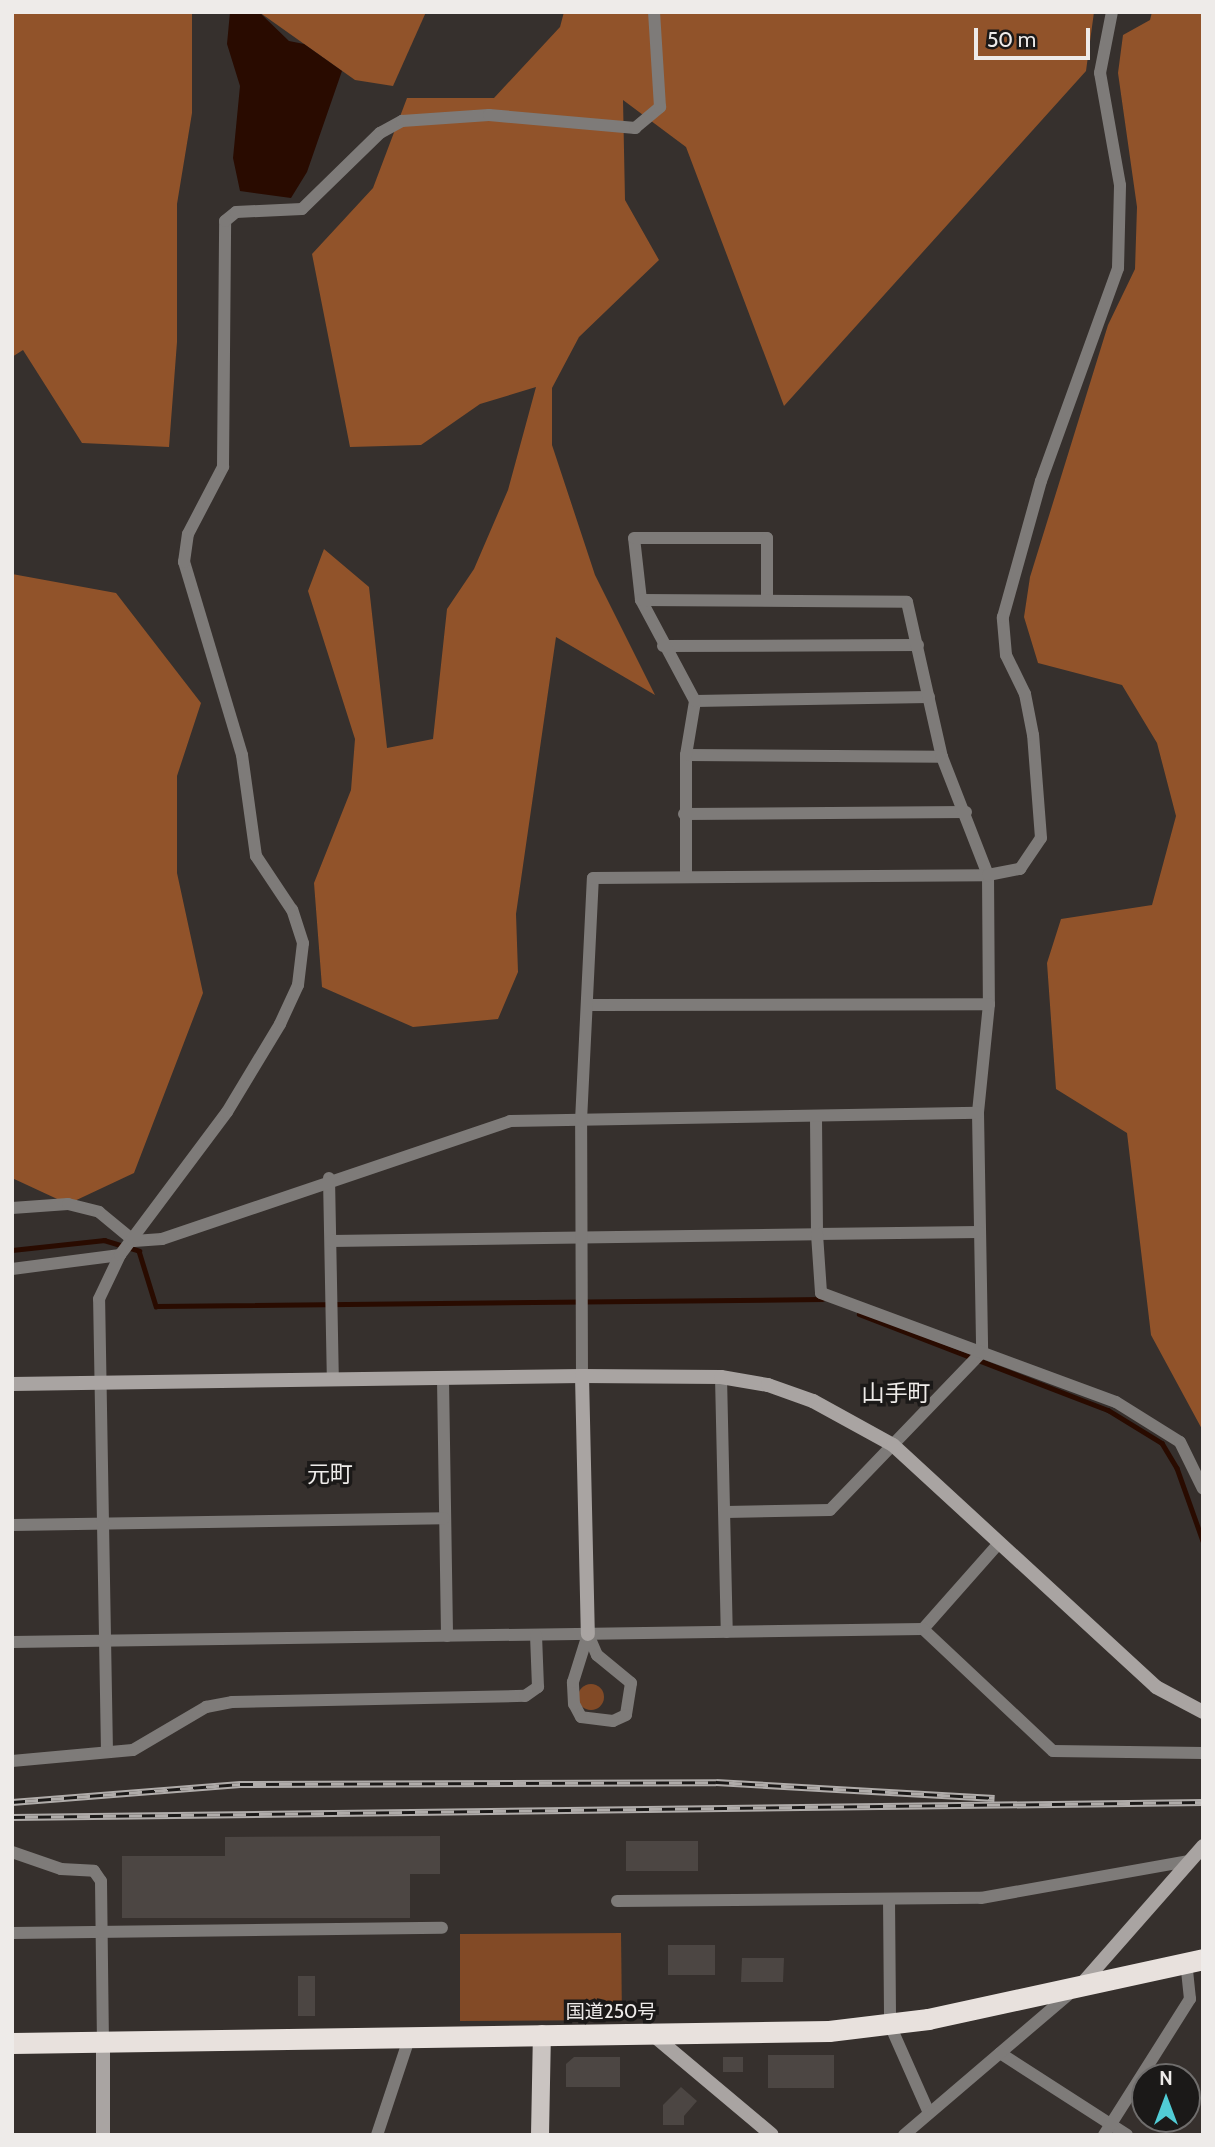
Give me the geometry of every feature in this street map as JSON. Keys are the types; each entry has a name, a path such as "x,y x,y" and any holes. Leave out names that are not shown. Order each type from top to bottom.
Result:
{"highway":[{"name":"国道250号","path":"12,2043 542,2034 653,2035 890,2025 1194,1960"}],"main road":[{"path":"540,2135 542,2034"}],"street":[{"path":"107,1752 104,1383 99,1299 120,1255 134,1241 227,1112 279,1024 298,985 303,943 292,910 256,856 242,755 184,562 188,534 223,467 225,221 236,212 302,209 380,133 402,121 489,115 635,128 660,107 653,12"},
{"path":"588,1634 597,1655 631,1683 629,1708 613,1721 582,1717 574,1704 573,1682 588,1634 582,1376 581,1121 590,1005 593,878 988,875 1020,869 1041,838 1033,735 1025,694 1006,655 1003,617 1041,481 1118,268 1119,185 1100,73 1112,12"},
{"path":"686,876 686,754 695,701 663,646 641,600 634,538 767,538 767,599"},
{"path":"641,600 907,601 942,757 966,812 988,875 989,1004 978,1113 982,1352 830,1510 726,1512"},
{"path":"663,646 918,645"},
{"path":"695,701 929,697"},
{"path":"686,754 942,757"},
{"path":"684,814 966,812"},
{"path":"590,1005 989,1004"},
{"path":"12,1208 68,1204 99,1212 134,1241 162,1239 328,1178 510,1121 816,1118 978,1113"},
{"path":"816,1118 817,1234 821,1293 982,1352 1154,1422 1180,1442 1203,1489"},
{"path":"328,1178 333,1379"},
{"path":"331,1241 979,1232"},
{"path":"12,1269 120,1255"},
{"path":"12,1384 582,1376 721,1377 813,1401 892,1445 1156,1687 1203,1712"},
{"path":"721,1377 727,1632"},
{"path":"443,1379 447,1636"},
{"path":"12,1525 444,1518"},
{"path":"923,1629 999,1543"},
{"path":"12,1642 923,1629 1053,1751 1203,1753"},
{"path":"12,1761 133,1750 206,1707 232,1702 525,1696 538,1687 536,1635"},
{"path":"904,2135 1080,1986 1203,1846"},
{"path":"12,1852 61,1869 94,1871 101,1881 103,2135"},
{"path":"617,1901 981,1898 1188,1861"},
{"path":"889,1899 890,2025 929,2113"},
{"path":"12,1933 442,1928"},
{"path":"1107,2130 1190,1999 1194,1960"},
{"path":"1190,1999 1203,2007"},
{"path":"653,2035 772,2135"},
{"path":"377,2135 410,2036"},
{"path":"1000,2053 1107,2130 1127,2135"}],"shaded area":[{"path":"12,12 192,12 192,113 177,204 177,342 169,447 82,443 23,350 12,357"},
{"path":"230,12 259,12 289,41 304,44 342,71 307,172 291,198 240,191 233,158 240,86 227,44"},
{"path":"259,12 426,12 393,86 355,80"},
{"path":"564,12 1094,12 1086,71 784,406 686,147 623,100 625,200 659,260 579,337 552,388 552,445 595,575 655,695 556,637 516,914 518,972 498,1019 413,1027 322,987 314,883 351,790 355,739 308,591 324,549 369,587 387,748 433,739 447,609 474,569 508,490 536,387 480,404 421,445 350,447 312,254 373,188 407,98 494,98 560,27"},
{"path":"1152,12 1203,12 1203,1431 1151,1335 1127,1133 1056,1089 1047,963 1061,919 1152,905 1176,816 1157,743 1122,685 1038,663 1024,617 1030,577 1108,325 1135,269 1137,207 1118,73 1123,35 1150,20"},
{"path":"12,574 116,593 201,703 177,776 177,873 203,993 134,1173 68,1204 12,1178"},
{"path":"591,1684 600,1688 604,1697 600,1706 591,1710 582,1706 578,1697 582,1688"},
{"path":"621,1933 622,2020 460,2021 460,1934"}],"building":[{"path":"440,1836 440,1874 410,1874 410,1918 122,1918 122,1856 225,1856 225,1837"},
{"path":"626,1841 698,1841 698,1871 626,1871"},
{"path":"668,1945 715,1945 715,1975 668,1975"},
{"path":"742,1958 784,1958 783,1982 741,1982"},
{"path":"298,1976 315,1976 315,2016 298,2016"},
{"path":"768,2055 834,2055 834,2088 768,2088"},
{"path":"574,2057 620,2057 620,2087 566,2087 566,2064"},
{"path":"723,2057 743,2057 743,2072 723,2072"},
{"path":"681,2087 697,2101 684,2116 684,2125 663,2125 663,2105"}],"waterway":[{"path":"12,1250 104,1240 139,1251 156,1306 822,1299"},
{"path":"859,1314 1108,1410 1162,1443 1177,1468 1203,1541"}],"railway":[{"path":"12,1802 240,1784 716,1782 995,1798"},
{"path":"12,1817 1203,1802"}],"district":[{"name":"山手町","path":"896,1393"},
{"name":"元町","path":"330,1474"}]}
